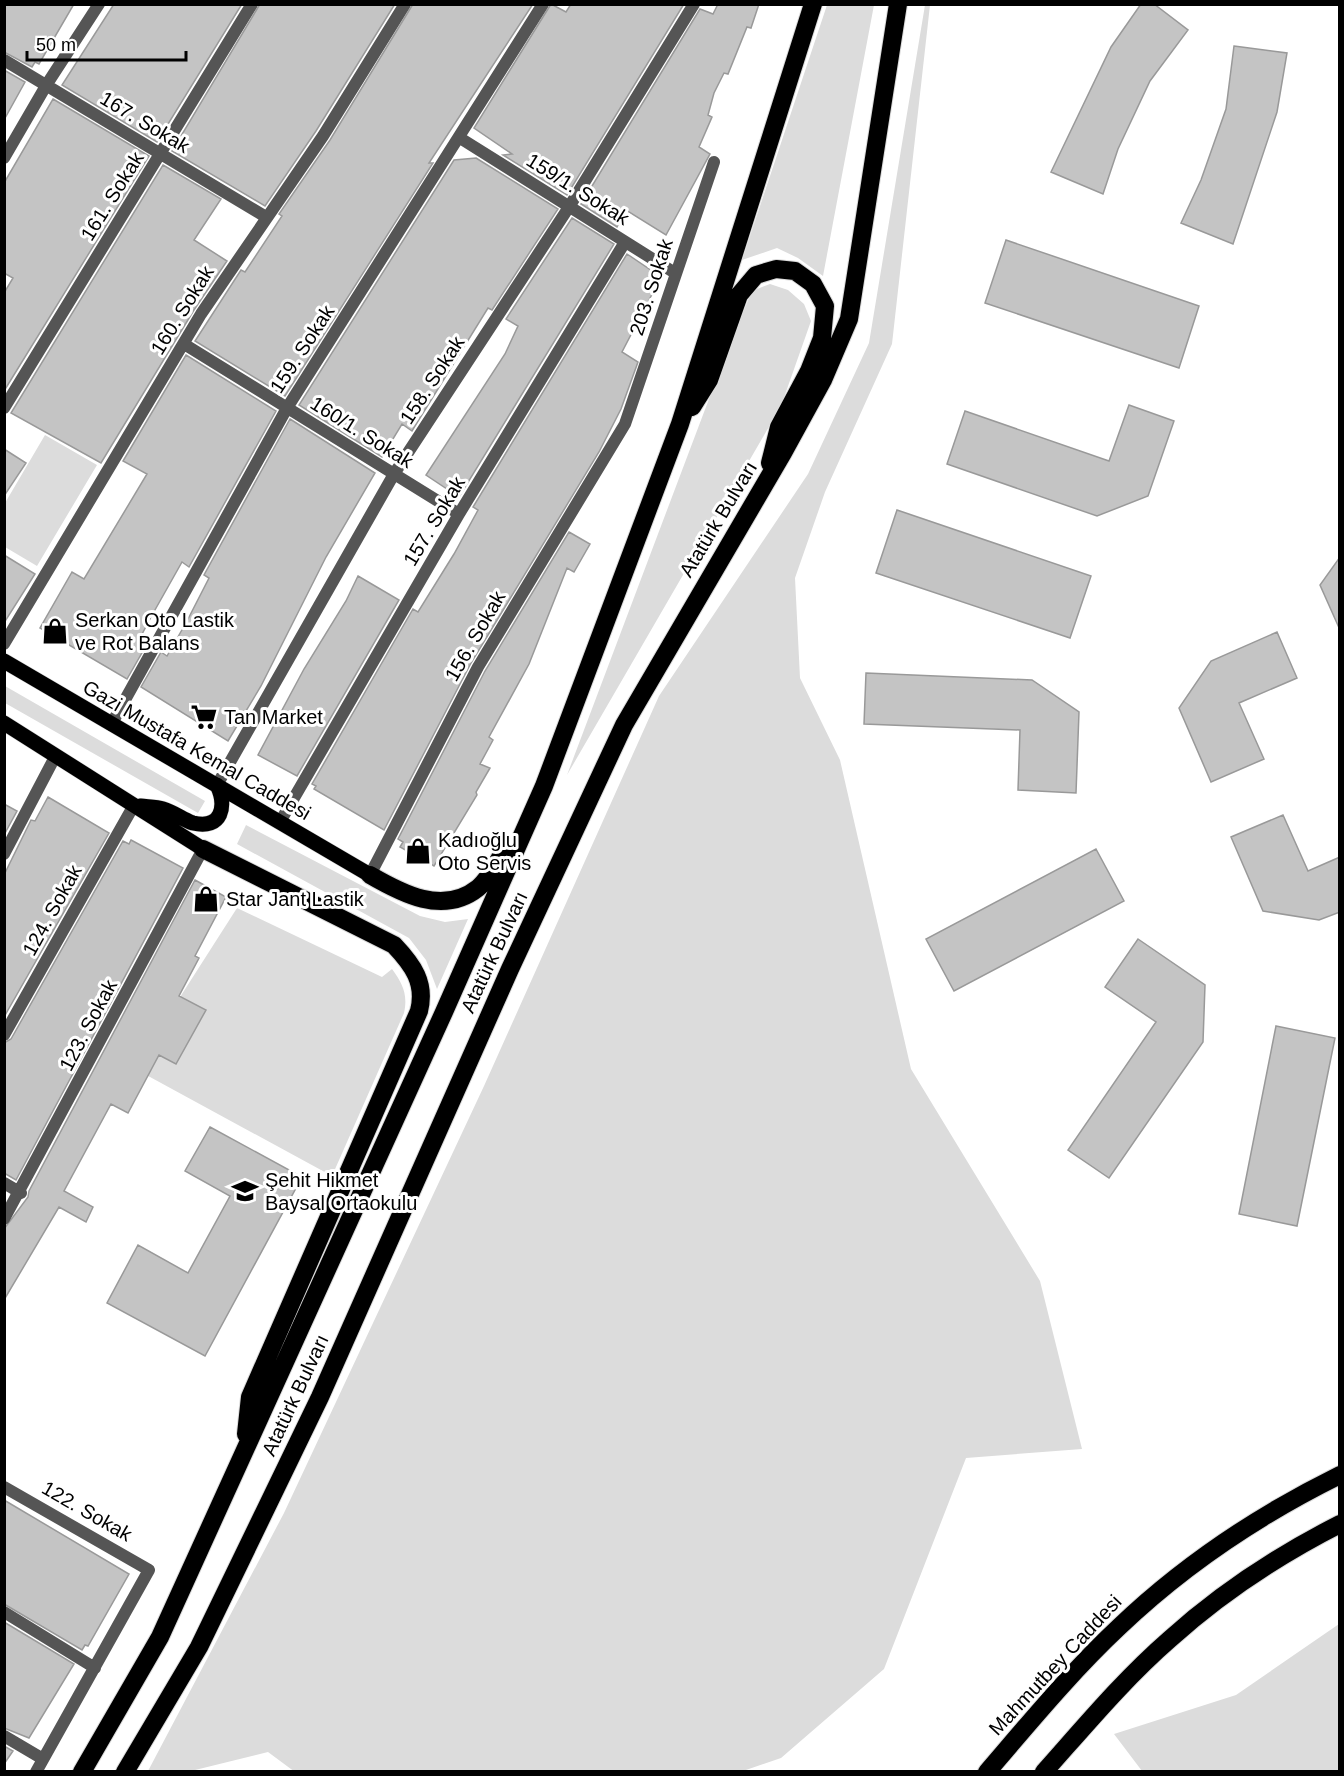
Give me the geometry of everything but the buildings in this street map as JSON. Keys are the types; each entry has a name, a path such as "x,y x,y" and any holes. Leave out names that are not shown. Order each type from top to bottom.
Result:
{"highway":[{"name":"Atatürk Bulvarı","path":"82,1772 160,1637 444,1012 544,786 680,424 813,4"},
{"name":"Atatürk Bulvarı","path":"125,1772 199,1647 320,1397 515,959 624,725 823,380 849,319 898,4"},
{"path":"680,424 709,380 739,295 756,275 776,269 795,271 813,284 825,306 822,338 809,371 779,427 767,480"},
{"path":"370,875 403,895 418,899 443,900 460,897 478,888 499,860 544,786"},
{"path":"203,849 394,945 408,960 419,980 423,994 419,1011 250,1397 243,1453"},
{"name":"Mahmutbey Caddesi","path":"987,1772 1073,1673 1142,1606 1219,1545 1301,1494 1340,1475"},
{"path":"1044,1772 1126,1681 1170,1639 1292,1548 1340,1524"}],"main road":[{"name":"Gazi Mustafa Kemal Caddesi","path":"4,661 370,875"},
{"path":"4,723 203,849"},
{"path":"134,805 164,810 193,823 206,824 217,819 223,810 224,799 217,785"}],"street":[{"path":"4,158 47,84 99,4"},
{"name":"161. Sokak","path":"4,408 252,4"},
{"name":"160. Sokak","path":"4,644 184,344 266,217 323,136 405,4"},
{"name":"159. Sokak","path":"111,725 287,408 543,4"},
{"name":"158. Sokak","path":"217,785 394,474 569,207 694,4"},
{"name":"167. Sokak","path":"4,60 266,217"},
{"name":"159/1. Sokak","path":"460,138 675,273"},
{"name":"203. Sokak","path":"625,424 714,162"},
{"name":"157. Sokak","path":"280,822 459,514 625,242"},
{"name":"160/1. Sokak","path":"184,344 459,514"},
{"name":"156. Sokak","path":"370,875 478,667 625,424"},
{"path":"4,854 56,755"},
{"name":"124. Sokak","path":"4,1035 134,805"},
{"name":"123. Sokak","path":"4,1219 21,1193 203,849"},
{"path":"4,1183 21,1193"},
{"name":"122. Sokak","path":"4,1487 149,1570 95,1668"},
{"path":"4,1612 95,1668 36,1772"},
{"path":"4,1736 43,1759"}],"shaded area":[{"path":"827,5 874,5 823,276 798,258 777,248 742,260"},
{"path":"925,5 930,5 892,344 825,492 795,578 800,678 840,760 911,1069 1040,1281 1082,1449 966,1458 884,1669 781,1758 743,1771 295,1772 268,1752 191,1771 148,1771 284,1513 484,1086 659,696 808,474 869,343"},
{"path":"770,284 788,290 804,304 811,321 781,406 567,775 732,338 752,291"},
{"path":"45,435 97,465 37,566 5,547 5,503"},
{"path":"5,686 205,801 198,813 5,703"},
{"path":"246,825 420,916 445,922 468,919 437,989 426,960 409,938 237,844"},
{"path":"237,908 382,977 392,969 404,990 404,1013 332,1176 139,1071 182,994"},
{"path":"1339,1624 1339,1771 1142,1771 1114,1734 1236,1695"}],"place":[{"name":"Serkan Oto Lastik ve Rot Balans","path":"55,631"},
{"name":"Tan Market","path":"204,717"},
{"name":"Kadıoğlu Oto Servis","path":"418,851"},
{"name":"Star Jant Lastik","path":"206,899"},
{"name":"Şehit Hikmet Baysal Ortaokulu","path":"245,1191"}]}
